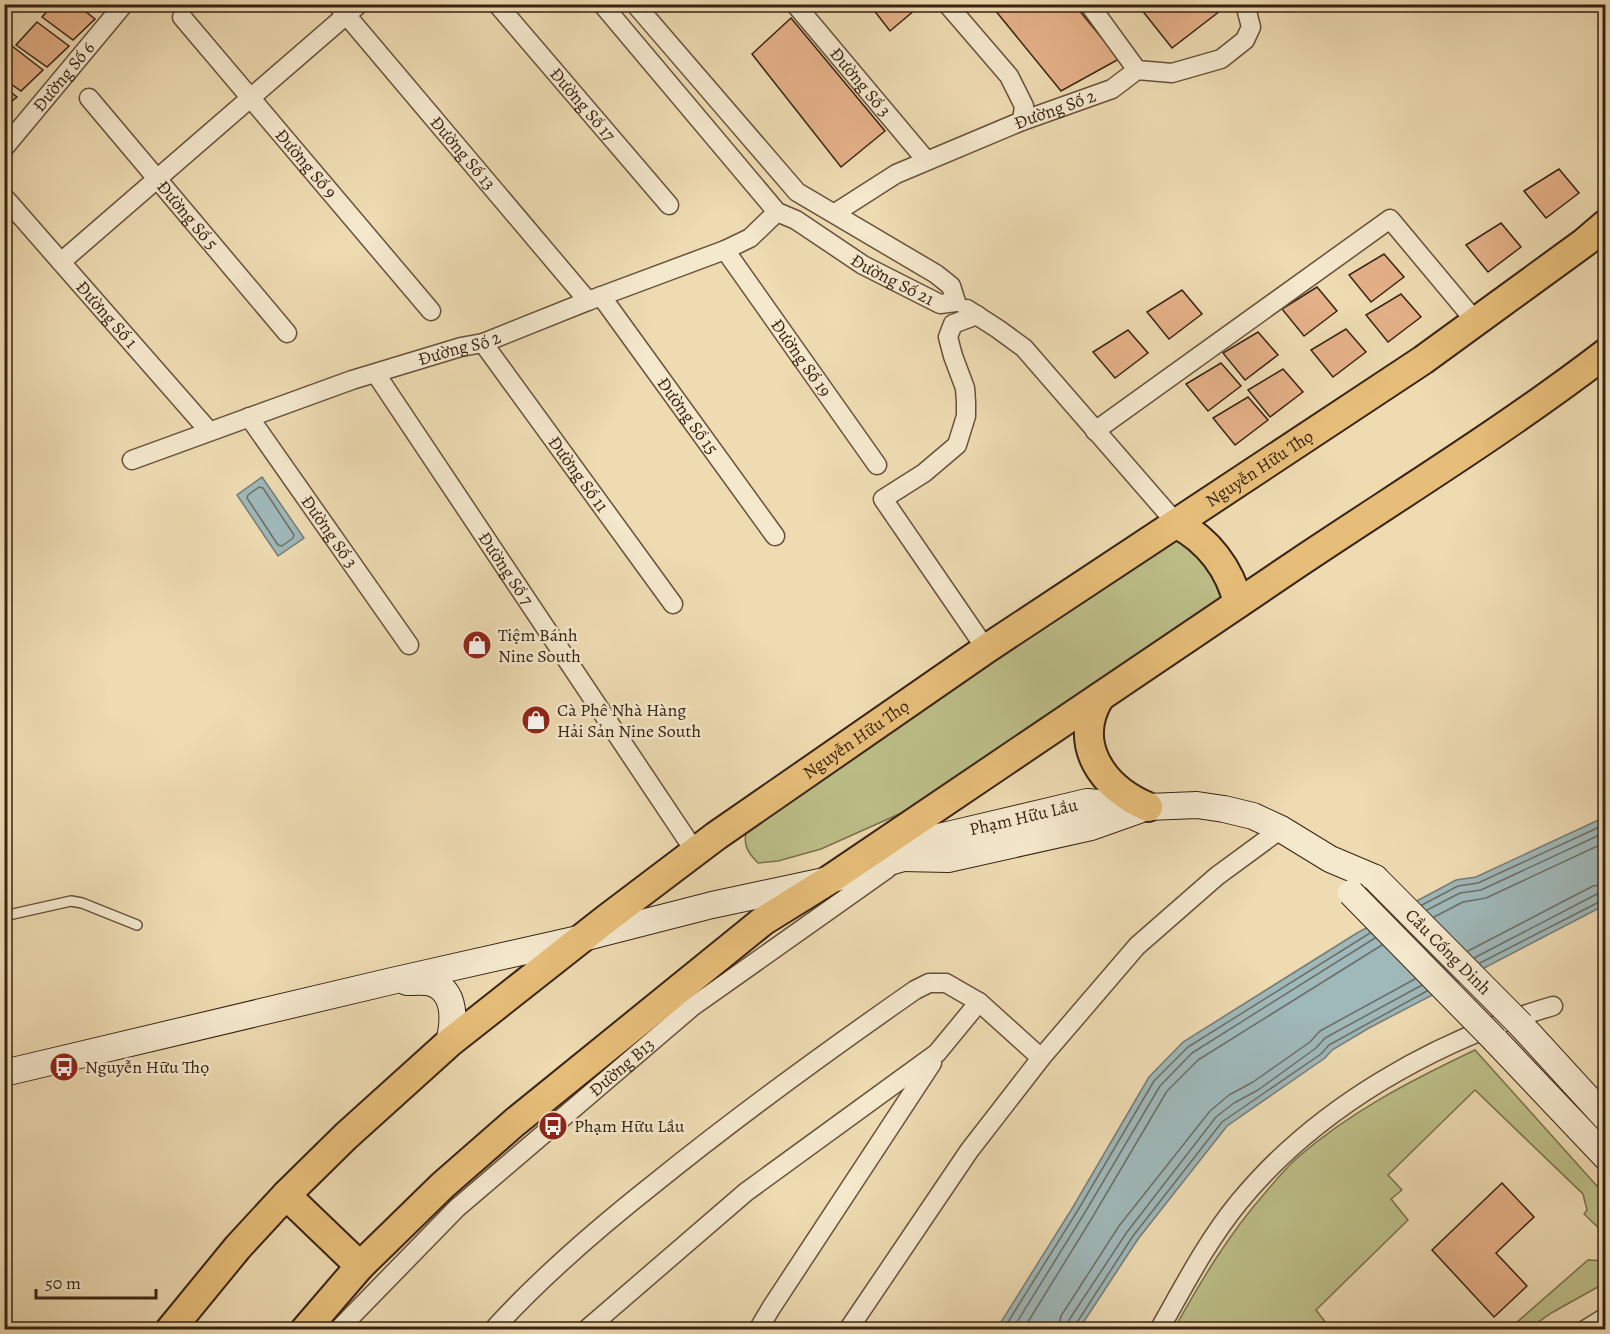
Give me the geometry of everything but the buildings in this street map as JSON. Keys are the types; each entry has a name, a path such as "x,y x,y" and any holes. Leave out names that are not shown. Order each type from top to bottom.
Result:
{"main road":[{"name":"Nguyễn Hữu Thọ","path":"170,1329 238,1247 345,1136 449,1043 583,938 716,836 986,649 1177,524 1476,322 1585,242 1605,224"},
{"path":"331,1324 360,1266 443,1185 515,1122 763,921 829,880 1238,603 1496,433 1553,394 1605,353"},
{"path":"1177,524 1200,539 1214,554 1226,571 1238,603"},
{"path":"1100,697 1089,722 1089,739 1094,754 1104,774 1118,790 1148,807"},
{"name":"Phạm Hữu Lầu","path":"7,1072 583,938 712,905 829,880 903,858 939,837 1087,802 1148,807 1197,805 1224,808 1253,816 1281,829 1330,859 1375,878"},
{"name":"Phạm Hữu Lầu","path":"1330,859 1351,894"},
{"name":"Cầu Cống Dinh","path":"1375,878 1521,1025 1605,1118"},
{"name":"Cầu Cống Dinh","path":"1351,894 1495,1040 1605,1157"},
{"path":"392,981 431,983 445,992 453,1008 453,1026 449,1043"},
{"path":"286,1195 360,1266"}],"street":[{"name":"Đường Số 6","path":"4,148 124,4"},
{"name":"Đường Số 17","path":"497,4 669,205"},
{"name":"Đường Số 21","path":"602,4 777,212 796,220 863,265 930,299 940,304 956,302 951,285 936,274 797,192 635,4"},
{"name":"Đường Số 3","path":"795,4 926,160"},
{"path":"947,4 1010,76 1024,106 1022,120"},
{"path":"1089,4 1137,70 1172,73 1221,59 1245,40 1251,27 1246,5"},
{"path":"61,262 251,98 348,8"},
{"name":"Đường Số 13","path":"348,8 595,298"},
{"name":"Đường Số 9","path":"182,17 431,311"},
{"name":"Đường Số 2","path":"834,213 896,174 1022,120 1112,89 1137,70"},
{"name":"Đường Số 5","path":"89,98 287,333"},
{"name":"Đường Số 1","path":"4,197 208,431"},
{"name":"Đường Số 2","path":"132,460 352,380 461,347 483,343 595,298 725,250 750,238 777,212"},
{"path":"1095,431 1390,219 1476,322"},
{"name":"Đường Số 19","path":"725,250 877,465"},
{"name":"Đường Số 15","path":"595,298 775,536"},
{"path":"956,302 1024,348 1177,524"},
{"path":"977,315 953,324 948,337 965,388 966,416 957,445 924,473 883,500 986,649"},
{"name":"Đường Số 11","path":"483,343 673,604"},
{"name":"Đường Số 7","path":"376,374 696,853"},
{"name":"Đường Số 3","path":"249,417 409,645"},
{"path":"848,1329 969,1151 1041,1058 1137,946 1217,876 1281,829"},
{"name":"Đường B13","path":"331,1324 457,1208 692,1008 903,858"},
{"path":"493,1329 524,1296 617,1213 714,1135 915,990 929,983 946,983 979,1002 1041,1058"},
{"path":"758,1329 937,1053 979,1002"},
{"path":"1159,1329 1202,1254 1239,1202 1269,1169 1314,1128 1364,1092 1407,1066 1513,1017 1553,1006"},
{"path":"586,1329 746,1192 937,1053"},
{"path":"879,1096 893,1100 900,1113"},
{"path":"1585,1329 1605,1317"}],"lane":[{"path":"4,916 71,901 82,903 137,925"},
{"path":"4,1046 7,1072"}],"green space":[{"path":"1170,536 1186,538 1223,587 1218,605 906,811 821,849 778,861 758,863 751,856 746,844 747,829"},
{"path":"1475,1050 1605,1195 1605,1234 1584,1214 1587,1210 1583,1194 1475,1090 1388,1175 1402,1190 1391,1199 1408,1220 1316,1310 1331,1329 1174,1329 1205,1276 1239,1225 1296,1159 1337,1126 1359,1112 1405,1085"},
{"path":"1588,1260 1605,1261 1605,1283 1528,1329 1509,1329"}],"water":[{"path":"262,477 304,538 278,556 237,495"},
{"path":"1605,817 1605,905 1369,1028 1332,1050 1325,1058 1227,1126 1138,1239 1079,1329 996,1330 1073,1207 1149,1077 1183,1042 1357,933 1456,880 1476,877"}],"place":[{"name":"Tiệm Bánh Nine South","path":"477,645"},
{"name":"Cà Phê Nhà Hàng Hải Sản Nine South","path":"536,720"},
{"name":"Nguyễn Hữu Thọ","path":"64,1067"},
{"name":"Phạm Hữu Lầu","path":"553,1126"}]}
